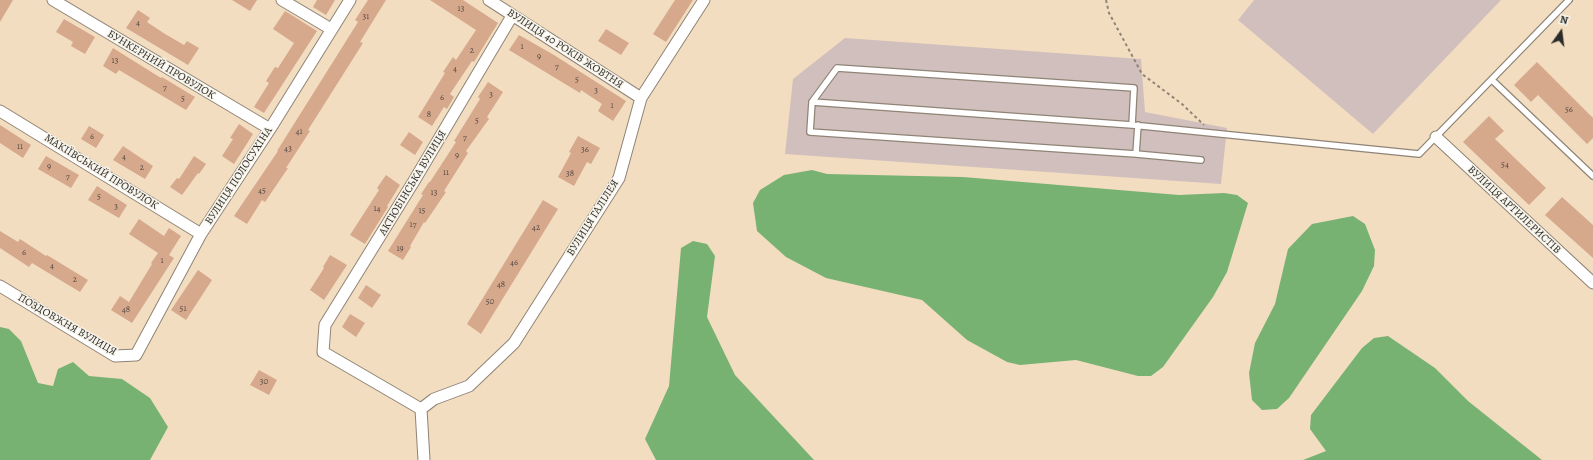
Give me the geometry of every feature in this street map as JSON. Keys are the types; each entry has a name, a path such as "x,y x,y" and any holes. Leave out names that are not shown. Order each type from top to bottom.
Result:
{"street":[{"name":"БУНКЕРНИЙ ПРОВУЛОК","path":"53,0 270,129"},
{"path":"282,0 331,29"},
{"name":"ВУЛИЦЯ ПОЛОСУХІНА","path":"136,355 201,234 270,129 350,0"},
{"name":"ВУЛИЦЯ 40 РОКІВ ЖОВТНЯ","path":"489,0 502,3 512,16 641,98"},
{"name":"ВУЛИЦЯ ГАЛІЛЕЯ","path":"421,410 434,399 469,386 514,343 619,178 641,98 704,0"},
{"name":"АКТЮБІНСЬКА ВУЛИЦЯ","path":"421,410 324,352 325,325 414,181 512,16"},
{"name":"МАКІЇВСЬКИЙ ПРОВУЛОК","path":"0,111 201,234"},
{"name":"ВУЛИЦЯ АРТИЛЕРИСТІВ","path":"1436,137 1593,283"},
{"name":"ПОЗДОВЖНЯ ВУЛИЦЯ","path":"0,286 116,356 136,355"},
{"path":"421,410 424,460"}],"lane":[{"path":"812,102 1135,125 1420,154 1569,0"},
{"path":"1136,154 1134,88 837,68 812,102 810,132 1136,154 1201,160"},
{"path":"1492,80 1593,176"}],"path":[{"path":"1106,0 1109,14 1142,74 1182,104 1204,124"}],"shaded area":[{"path":"1254,0 1501,0 1373,134 1238,20"},
{"path":"845,38 1141,59 1145,112 1227,128 1221,184 785,154 793,79"}],"green space":[{"path":"812,170 827,174 963,177 1179,195 1224,193 1237,195 1248,203 1227,272 1213,297 1163,367 1151,376 1138,376 1076,360 1020,365 1007,362 967,340 922,300 826,278 786,257 757,231 753,203 760,190 784,175"},
{"path":"1353,216 1365,224 1375,250 1374,266 1362,291 1289,398 1277,409 1262,410 1252,400 1249,373 1255,343 1275,304 1288,249 1312,224"},
{"path":"693,241 707,244 715,256 707,317 735,375 814,460 656,460 645,439 669,386 681,248"},
{"path":"0,327 9,329 21,341 38,383 53,386 58,369 73,362 89,376 122,379 150,398 168,427 150,460 0,460"},
{"path":"1388,336 1435,368 1468,401 1542,460 1303,460 1326,451 1310,429 1311,415 1362,348 1374,338"}],"building":[{"path":"0,0 13,0 0,22"},
{"path":"232,0 257,0 250,11"},
{"path":"317,0 335,0 326,15 313,7"},
{"path":"368,0 386,0 360,42 363,43 286,168 288,168 265,202 262,200 247,224 234,216 278,151 358,22 355,20"},
{"path":"430,0 463,0 498,23 474,62 472,61 450,94 454,97 447,109 444,107 432,126 418,117 453,57 456,60 476,30"},
{"path":"675,0 693,0 666,42 653,34"},
{"path":"138,10 150,18 147,22 165,34 184,45 187,41 199,48 188,65 126,28"},
{"path":"285,11 317,31 264,113 254,107 269,83 266,81 275,67 278,68 294,43 273,29"},
{"path":"64,19 95,37 85,54 71,46 73,42 56,32"},
{"path":"606,29 629,43 621,55 598,41"},
{"path":"519,35 554,55 626,101 613,121 598,111 602,104 581,90 580,93 509,50"},
{"path":"113,48 195,97 186,110 119,70 116,74 103,66"},
{"path":"1537,62 1593,118 1593,138 1587,144 1538,95 1531,102 1514,85"},
{"path":"488,82 503,92 487,117 489,119 466,151 468,153 444,191 446,192 425,223 424,222 403,260 388,251 423,195 421,194 456,142 454,141 480,99 478,97"},
{"path":"1489,116 1504,131 1495,139 1546,188 1529,205 1463,142"},
{"path":"239,124 253,134 234,164 222,156 233,139 230,138"},
{"path":"0,125 31,145 23,158 0,143"},
{"path":"89,126 104,135 96,148 81,139"},
{"path":"409,132 423,142 415,155 400,145"},
{"path":"578,136 600,148 591,164 587,162 574,186 558,177"},
{"path":"123,146 153,166 145,179 113,160"},
{"path":"46,156 79,175 71,188 38,169"},
{"path":"194,156 206,164 182,195 170,187 177,178 179,179"},
{"path":"386,175 400,185 365,244 350,235 379,190 377,188"},
{"path":"97,186 127,205 119,218 88,200"},
{"path":"1562,197 1593,225 1593,258 1545,215"},
{"path":"543,200 558,209 481,334 467,324"},
{"path":"139,219 164,236 169,228 181,236 169,255 174,258 132,323 111,310 120,296 129,302 158,253 129,234"},
{"path":"0,231 18,242 20,239 88,280 80,292 32,263 29,267 0,248"},
{"path":"330,255 347,265 324,300 310,290 324,268 323,267"},
{"path":"198,270 212,280 186,320 171,310"},
{"path":"366,285 381,295 372,308 358,298"},
{"path":"350,314 365,323 356,337 342,327"},
{"path":"259,370 277,380 269,395 250,385"}]}
